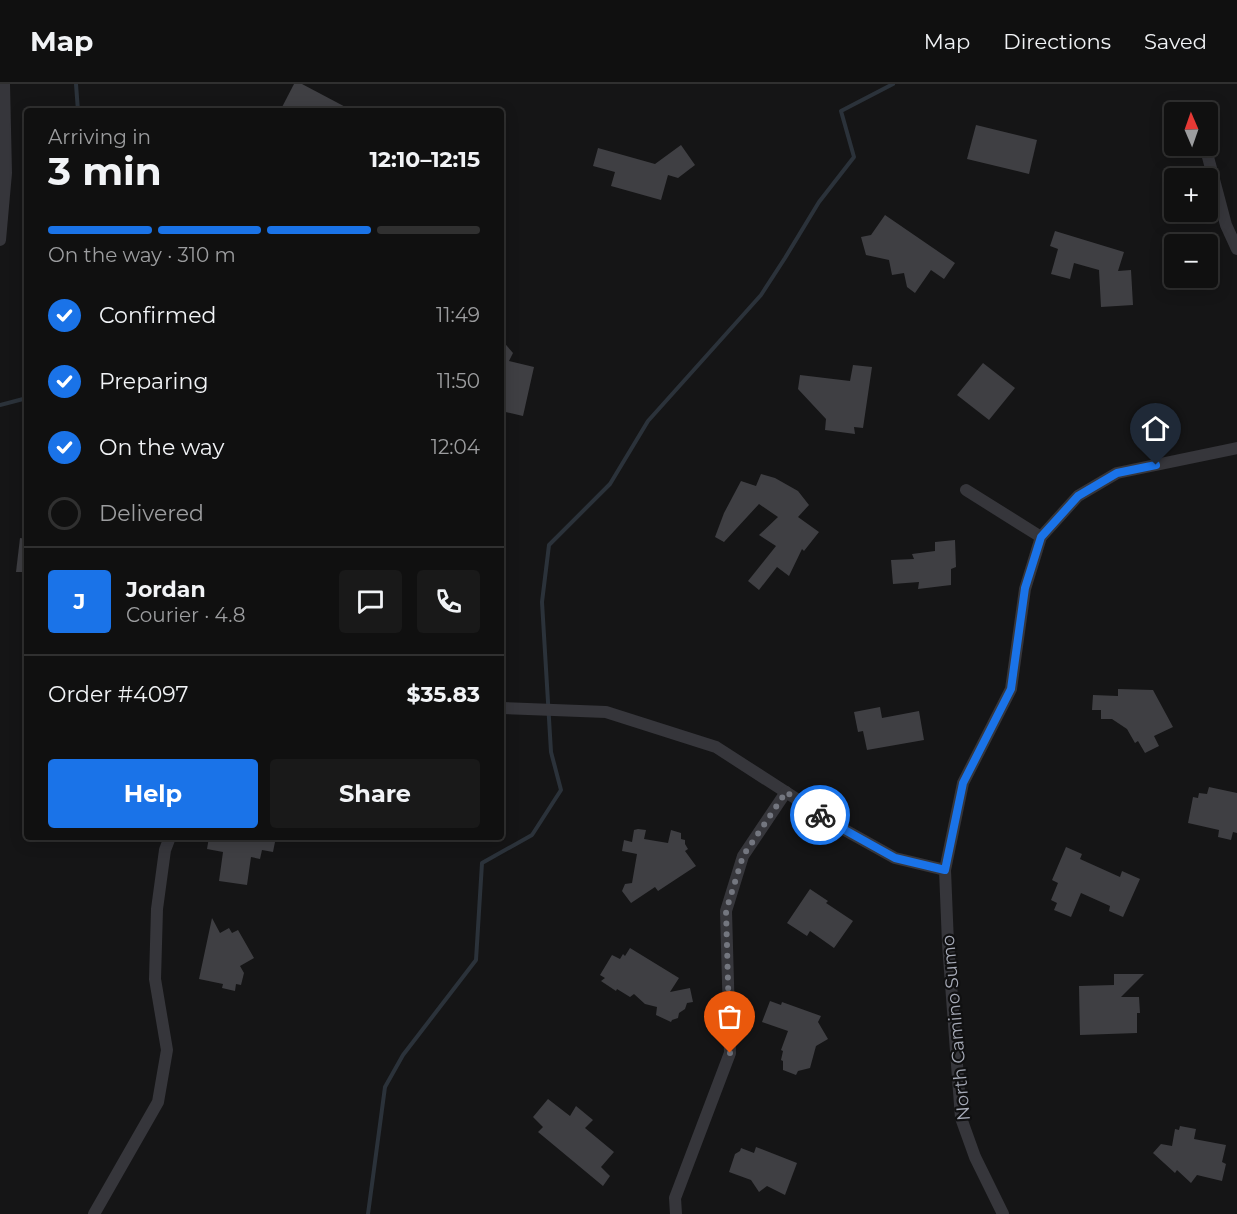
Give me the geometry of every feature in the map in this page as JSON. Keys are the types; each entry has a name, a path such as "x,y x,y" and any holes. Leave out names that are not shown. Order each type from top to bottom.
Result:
{"street":[{"path":"0,240 6,173 4,84"},
{"path":"1208,156 1226,225 1237,249"},
{"name":"North Camino Sumo","path":"1003,1214 975,1157 961,1118 945,870 963,783 1011,689 1025,588 1041,537 1078,496 1117,473 1237,448"},
{"path":"966,490 1041,537"},
{"path":"504,708 606,712 716,747 843,829 895,858 945,870"},
{"path":"676,1214 675,1198 730,1053 726,911 743,856 786,792"},
{"path":"94,1214 158,1102 167,1050 155,979 157,909 165,850 169,840"}],"building":[{"path":"294,84 302,84 347,108 282,108"},
{"path":"976,125 1037,140 1029,174 967,159"},
{"path":"681,145 695,165 678,178 668,175 661,200 611,186 615,172 593,166 598,148 655,164"},
{"path":"885,215 955,263 944,279 931,270 915,293 907,287 904,273 892,275 889,260 866,255 861,237 871,235"},
{"path":"1055,231 1124,252 1118,271 1131,270 1133,305 1101,307 1099,270 1074,263 1070,279 1051,274 1058,249 1050,246"},
{"path":"504,342 513,353 509,361 534,367 523,416 504,412"},
{"path":"983,363 1015,388 989,420 957,395"},
{"path":"853,365 872,367 863,428 854,427 855,434 825,430 826,419 798,389 800,375 850,381"},
{"path":"761,474 775,478 798,491 809,505 798,517 819,532 804,551 802,549 789,576 777,567 759,590 748,581 776,546 759,535 778,517 759,504 724,542 715,537 724,513 741,481 756,486"},
{"path":"20,538 24,539 24,572 16,572"},
{"path":"955,540 956,567 951,569 951,585 918,589 919,582 893,584 891,560 914,559 912,554 935,551 935,542"},
{"path":"1118,689 1153,690 1173,727 1154,736 1159,746 1145,753 1138,741 1135,743 1127,729 1112,719 1101,719 1101,710 1092,710 1093,695 1118,696"},
{"path":"880,707 882,718 919,711 924,740 867,750 863,731 858,732 854,712"},
{"path":"1209,787 1237,793 1237,833 1233,832 1231,840 1218,837 1219,830 1188,823 1193,797 1198,798 1199,793 1207,794"},
{"path":"634,830 646,830 644,839 668,843 671,830 681,833 681,839 685,840 688,849 685,851 696,866 658,891 655,887 631,903 622,891 625,884 632,883 637,854 622,851 624,840 632,842"},
{"path":"208,840 275,840 273,852 262,850 260,859 251,857 247,885 219,881 223,852 207,849"},
{"path":"1066,847 1082,854 1080,859 1120,877 1122,871 1140,879 1123,917 1109,911 1110,906 1081,893 1071,917 1054,910 1057,903 1051,900 1058,883 1052,880"},
{"path":"810,889 853,921 834,948 810,931 807,936 787,923"},
{"path":"212,918 220,933 229,928 232,933 238,930 254,958 240,966 244,973 241,985 236,984 235,991 222,988 223,984 199,979"},
{"path":"630,948 679,978 670,992 690,988 693,1002 687,1003 678,1018 671,1022 656,1015 657,1007 645,1004 634,994 630,997 617,989 616,991 601,981 605,978 600,975 612,955 620,959"},
{"path":"1114,974 1144,974 1121,997 1139,997 1140,1013 1137,1013 1137,1033 1080,1035 1079,986 1114,985"},
{"path":"770,1001 781,1005 782,1002 821,1016 818,1022 828,1039 816,1046 810,1068 798,1071 796,1075 783,1070 781,1060 783,1051 781,1050 788,1031 762,1022"},
{"path":"548,1099 570,1116 576,1106 593,1120 585,1128 614,1152 601,1167 610,1176 603,1186 538,1132 543,1127 533,1117"},
{"path":"1180,1126 1196,1129 1194,1139 1226,1145 1222,1162 1226,1164 1222,1181 1197,1175 1191,1183 1177,1170 1175,1173 1153,1153 1161,1144 1172,1146 1175,1129 1179,1130"},
{"path":"756,1147 797,1163 785,1195 767,1186 759,1192 751,1180 729,1172 735,1154 741,1148 754,1153"}],"waterway":[{"path":"76,84 78,108"},
{"path":"368,1214 385,1087 403,1055 476,960 482,863 532,835 561,790 551,752 542,602 549,545 610,484 648,421 761,295 819,202 854,157 841,111 893,84"},
{"path":"0,405 24,399"}],"way so far":[{"path":"730,1053 726,911 743,856 786,792 820,815"}],"route":[{"path":"820,815 895,858 945,870 963,783 1011,689 1025,588 1041,537 1078,496 1117,473 1156,465"}]}
